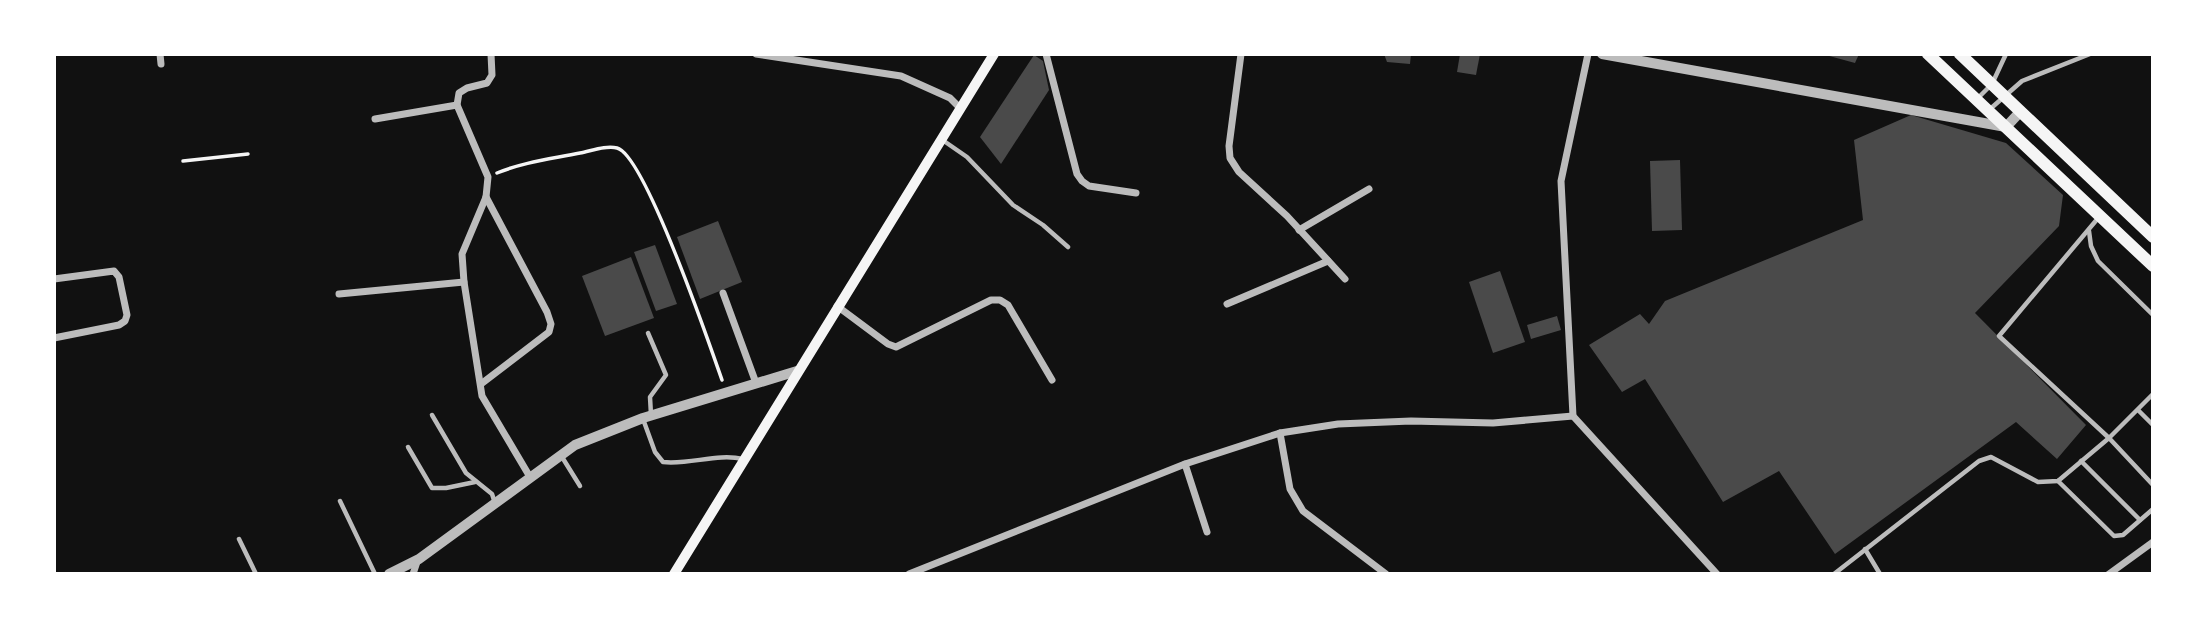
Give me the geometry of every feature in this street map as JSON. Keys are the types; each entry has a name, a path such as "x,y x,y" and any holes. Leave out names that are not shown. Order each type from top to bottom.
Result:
{"main road":[{"path":"674,574 994,54"},
{"path":"1928,54 2153,266"},
{"path":"1960,54 2153,237"}],"street":[{"path":"160,54 161,64"},
{"path":"491,54 492,75 487,83 459,93 457,105 488,177 486,197 462,254 464,282 485,404 530,477"},
{"path":"756,54 901,76 950,98 960,108"},
{"path":"1046,54 1070,149 1082,181 1088,186 1136,193"},
{"path":"1241,54 1229,146 1230,158 1238,172 1300,230 1345,279"},
{"path":"1588,54 1561,181 1573,416 1717,574"},
{"path":"1602,54 2006,127 2020,112"},
{"path":"375,119 457,105"},
{"path":"1300,230 1369,189"},
{"path":"481,384 550,332 551,324 486,197"},
{"path":"1227,304 1328,261"},
{"path":"54,279 114,271 119,277 127,315 125,321 119,325 54,338"},
{"path":"339,294 464,282"},
{"path":"723,293 756,383"},
{"path":"837,306 888,344 896,347 991,300 1000,300 1007,305 1052,380"},
{"path":"389,574 419,559 575,445 647,417 797,371"},
{"path":"909,574 1185,464 1280,433 1338,424 1411,421 1493,423 1573,416"},
{"path":"1280,433 1294,499 1303,510 1386,574"},
{"path":"1185,464 1207,532"},
{"path":"2109,574 2153,542"},
{"path":"414,574 419,559"}],"lane":[{"path":"1976,99 1992,83 2006,54"},
{"path":"1988,110 2022,81 2090,54"},
{"path":"942,139 967,158 1013,205 1068,247"},
{"path":"2100,216 1998,336 2109,438 2153,485"},
{"path":"2088,231 2098,261 2153,315"},
{"path":"648,333 666,374 650,397 647,417 655,452 663,462 675,463 733,456 744,459"},
{"path":"1834,574 1979,461 1991,457 2038,482 2058,481 2109,438 2153,394"},
{"path":"2138,410 2153,425"},
{"path":"432,415 466,473 492,494 495,503"},
{"path":"408,447 432,488 446,488 476,481"},
{"path":"561,455 580,486"},
{"path":"2081,461 2140,520"},
{"path":"2058,481 2114,536 2123,535 2153,509"},
{"path":"340,501 375,574"},
{"path":"239,539 256,574"},
{"path":"1865,549 1880,574"}],"path":[{"path":"488,177 541,160 604,148 621,150 641,179 687,279 726,392"},
{"path":"183,161 248,155"}],"building":[{"path":"1384,54 1411,54 1410,64 1387,62"},
{"path":"1460,54 1480,54 1476,75 1457,72"},
{"path":"1822,54 1859,54 1855,63"},
{"path":"1034,55 1043,61 1049,90 1001,164 980,137"},
{"path":"1911,115 2006,143 2063,195 2059,226 1975,313 2086,425 2057,459 2016,422 1835,554 1779,471 1723,502 1645,379 1622,392 1589,345 1640,314 1649,324 1665,301 1863,220 1854,140"},
{"path":"1680,160 1682,230 1652,231 1650,161"},
{"path":"718,221 742,282 700,299 677,237"},
{"path":"655,245 677,304 656,311 634,252"},
{"path":"631,257 654,318 605,336 582,276"},
{"path":"1500,271 1525,342 1493,353 1469,282"},
{"path":"1557,316 1561,330 1531,339 1527,325"}]}
